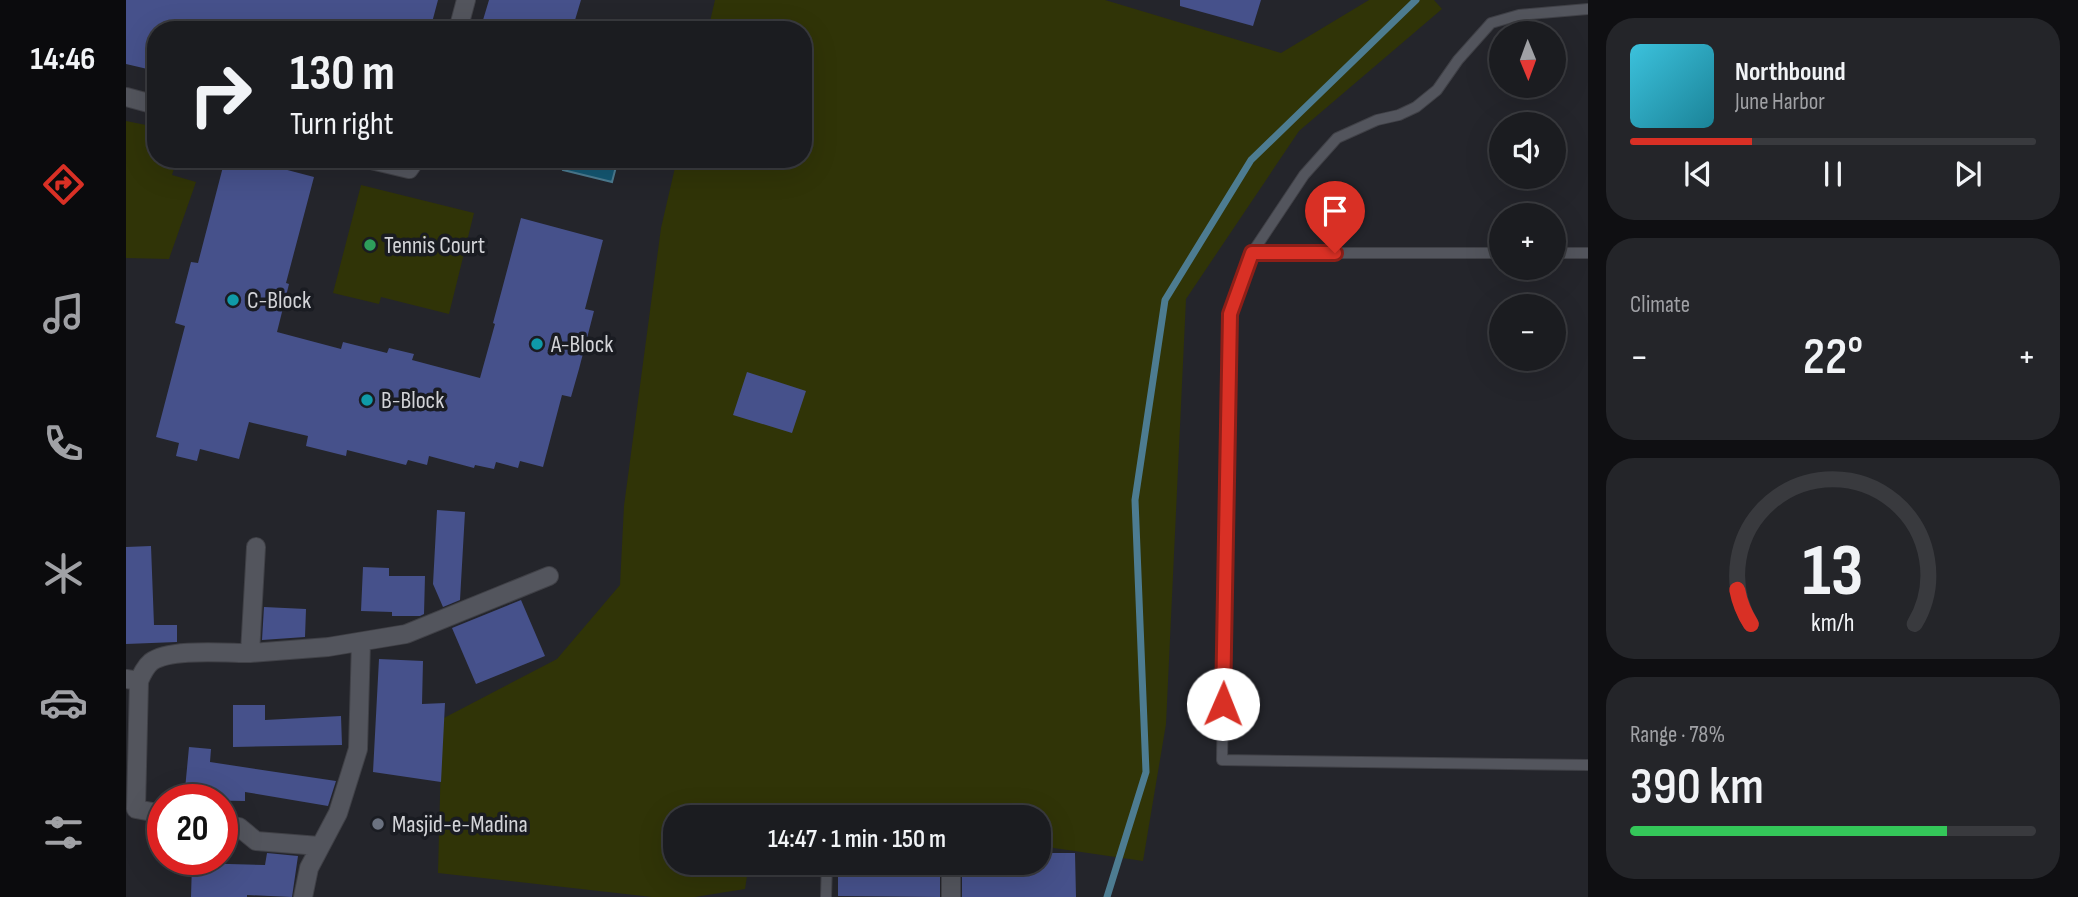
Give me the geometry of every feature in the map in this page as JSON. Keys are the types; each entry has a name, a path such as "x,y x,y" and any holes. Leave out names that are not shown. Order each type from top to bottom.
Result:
{"street":[{"path":"460,21 466,0"},
{"path":"126,97 147,103"},
{"path":"250,653 256,547"},
{"path":"147,811 136,809 133,680 152,662 167,654 250,653 361,642 406,634 549,576"},
{"path":"303,897 309,868 338,813 358,749 361,642"},
{"path":"238,827 256,841 319,846"},
{"path":"951,875 951,897"}],"lane":[{"path":"1588,9 1519,15 1491,23 1458,60 1437,89 1416,107 1399,115 1377,120 1338,138 1304,175 1252,253 1230,314 1222,760 1588,765"},
{"path":"1252,253 1489,253"},
{"path":"1566,253 1588,253"},
{"path":"826,897 827,875"}],"green space":[{"path":"715,0 1105,0 1281,53 1369,0 1434,0 1442,9 1299,131 1186,299 1166,724 1143,861 1051,848 1051,805 663,805 663,875 747,875 745,889 695,897 652,897 438,873 442,719 557,659 620,585 624,506 661,228 675,168 812,168 812,21 710,21"},
{"path":"126,121 147,125 147,168 174,168 172,175 196,182 169,259 126,258"},
{"path":"361,185 474,213 449,314 381,297 379,304 333,293"}],"water":[{"path":"563,168 616,168 612,182"}],"building":[{"path":"126,0 438,0 432,21 147,21 147,69 126,64"},
{"path":"489,0 581,0 575,21 483,21"},
{"path":"1180,0 1261,0 1253,26 1180,6"},
{"path":"223,168 280,168 314,177 286,283 289,284 277,332 341,349 343,342 387,353 389,348 414,354 412,360 480,378 521,218 603,240 585,309 594,311 579,369 571,397 562,395 543,467 520,461 518,468 496,462 494,469 475,465 474,468 429,456 427,465 408,460 406,465 347,450 346,456 306,446 308,436 249,422 239,459 200,449 197,461 176,456 179,443 156,437 185,326 175,323 191,262 198,263"},
{"path":"747,372 806,391 792,433 733,415"},
{"path":"437,510 465,512 460,600 443,607 433,584"},
{"path":"151,546 154,625 177,625 177,642 126,644 126,547"},
{"path":"363,567 389,568 389,576 425,576 424,614 392,616 392,612 361,611"},
{"path":"521,600 545,656 476,684 452,628"},
{"path":"264,607 306,609 305,637 262,640"},
{"path":"379,659 423,661 422,704 445,703 441,782 373,772"},
{"path":"233,705 265,705 265,720 341,716 342,745 233,747"},
{"path":"189,747 211,749 210,762 336,781 328,806 245,792 245,801 238,801 238,784 186,784"},
{"path":"267,853 298,856 292,897 191,897 192,875 238,875 238,864 265,865"},
{"path":"1051,853 1075,853 1076,897 962,897 962,875 1051,875"},
{"path":"838,875 940,875 940,897 838,896"}],"waterway":[{"path":"1107,897 1146,772 1135,500 1165,300 1251,160 1416,0"}],"place":[{"name":"Tennis Court","path":"370,245"},
{"name":"C-Block","path":"233,300"},
{"name":"A-Block","path":"537,344"},
{"name":"B-Block","path":"367,400"},
{"name":"Masjid-e-Madina","path":"378,824"}],"route":[{"path":"1223,704 1230,314 1252,253 1335,253"}]}
